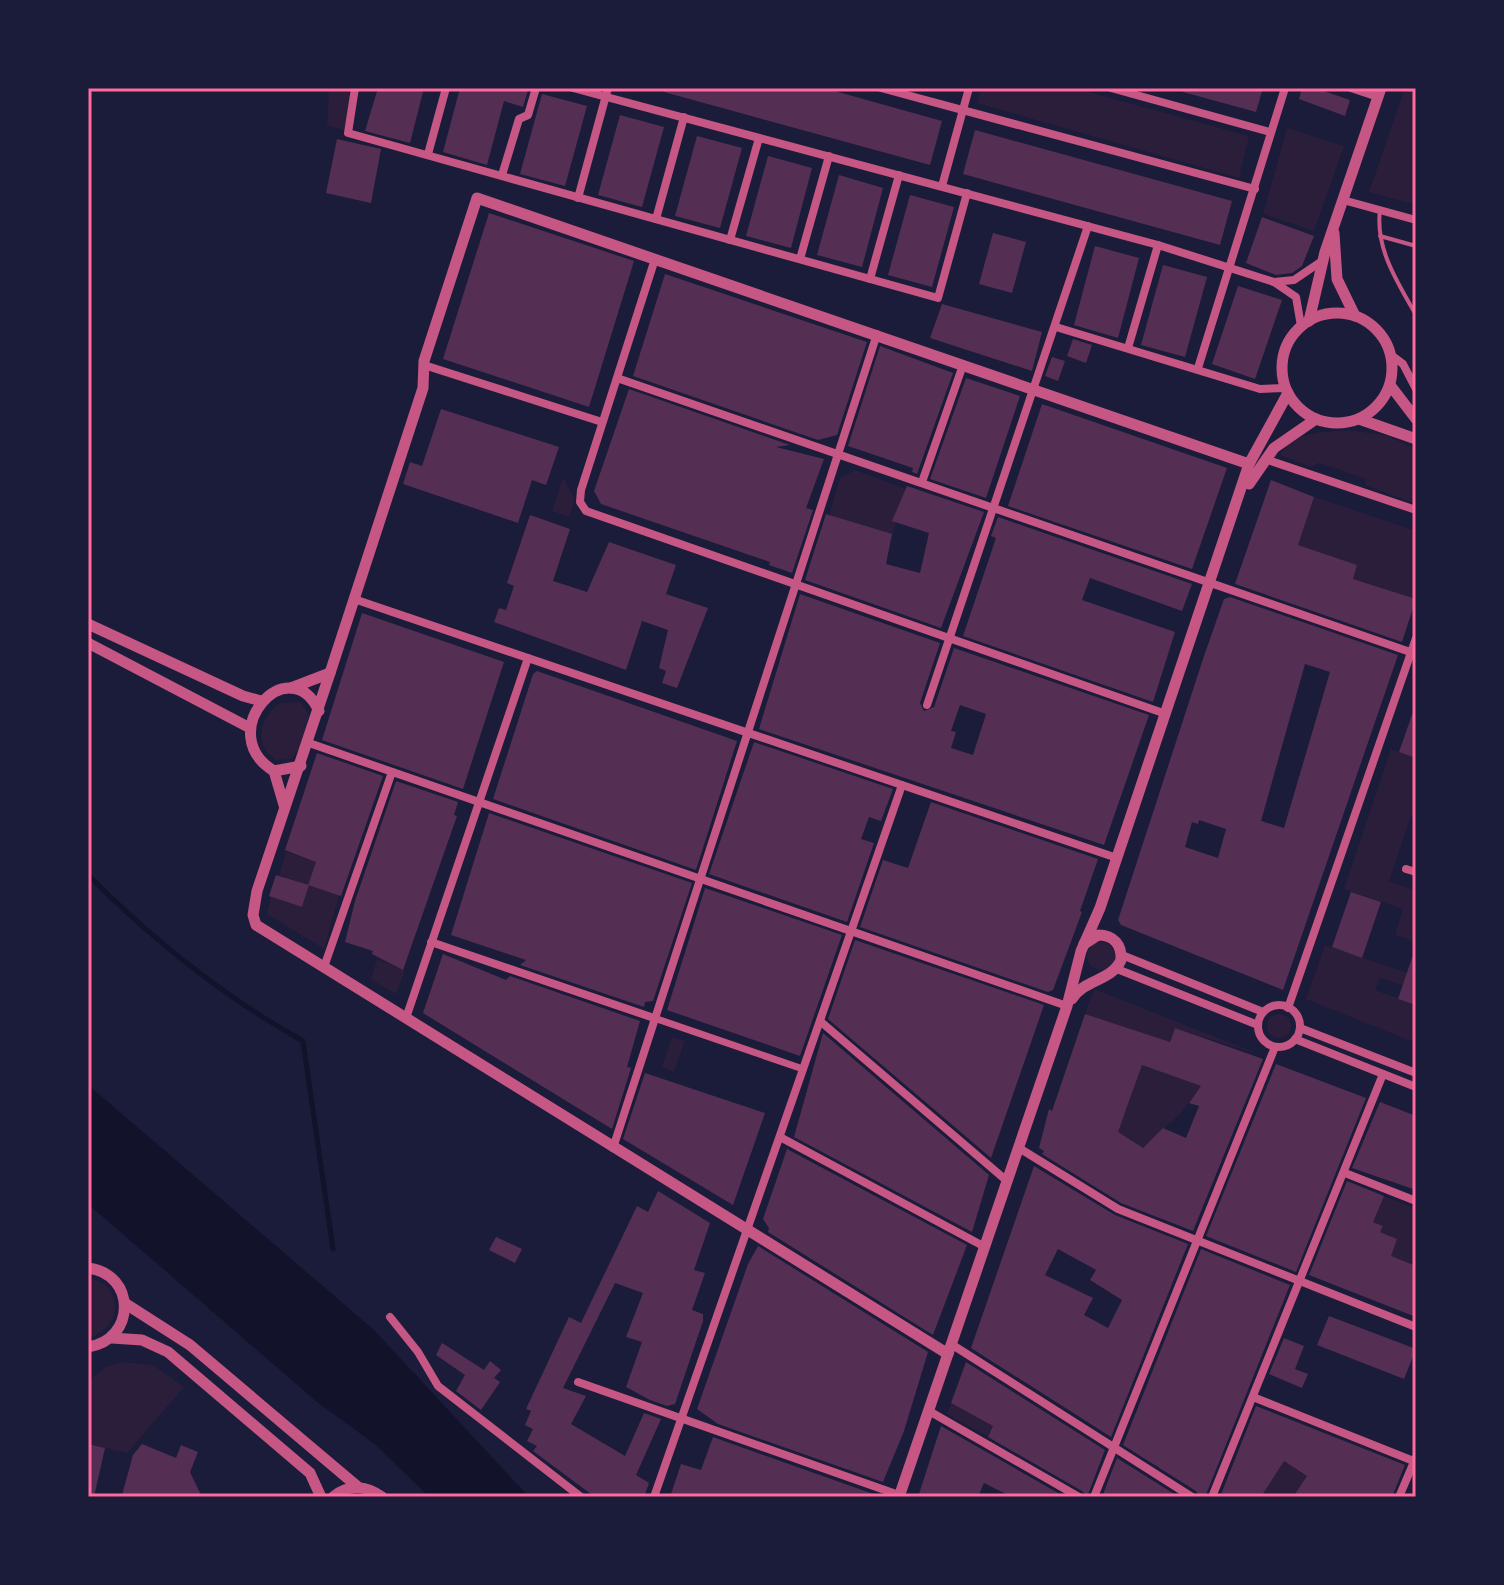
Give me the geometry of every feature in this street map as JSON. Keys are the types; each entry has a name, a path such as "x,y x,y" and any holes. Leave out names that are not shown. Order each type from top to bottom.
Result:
{"street":[{"path":"355,88 348,133 938,298 967,193"},
{"path":"428,154 446,88"},
{"path":"502,175 519,119 528,115 536,88"},
{"path":"573,88 607,92 684,117 1158,245 1231,268 1274,282 1296,297 1305,324"},
{"path":"881,88 1255,189"},
{"path":"942,186 969,88"},
{"path":"1111,88 1270,132"},
{"path":"1198,368 1285,88"},
{"path":"1305,324 1324,315 1355,316 1372,325 1384,338 1391,355 1390,385 1373,411 1345,423 1316,419 1295,404 1287,391 1284,355 1305,324 1322,261 1380,92 1351,88"},
{"path":"578,198 607,92"},
{"path":"656,219 684,117"},
{"path":"730,240 759,138"},
{"path":"800,259 829,156"},
{"path":"870,279 899,175"},
{"path":"1192,1497 1114,1447 613,1148 265,932 256,925 253,915 285,806 309,743 423,388 424,365 477,198 1249,464"},
{"path":"1343,200 1416,220"},
{"path":"1335,224 1337,279 1355,316"},
{"path":"927,705 996,508 1088,226"},
{"path":"1128,348 1158,245"},
{"path":"655,259 602,422 580,502 586,511 1166,714"},
{"path":"1274,282 1294,280 1322,261"},
{"path":"1056,327 1260,389 1287,391"},
{"path":"613,1148 798,586 877,334"},
{"path":"1391,355 1403,364 1416,389"},
{"path":"424,365 602,422"},
{"path":"922,482 963,365"},
{"path":"617,378 1414,653"},
{"path":"1390,385 1416,419"},
{"path":"578,1382 899,1496 1067,1006 1082,951 1100,908 1211,584 1249,464 1287,391"},
{"path":"1239,501 1265,459 1294,432 1316,419"},
{"path":"1359,419 1416,439"},
{"path":"1265,459 1416,510"},
{"path":"354,599 1117,858"},
{"path":"88,624 243,696 261,701"},
{"path":"1288,1008 1414,653 1416,638"},
{"path":"88,643 224,711 250,728"},
{"path":"406,1018 528,658"},
{"path":"285,806 274,771 259,757 250,728 261,701 271,692 330,673"},
{"path":"291,688 309,696 319,711"},
{"path":"309,743 699,881 1067,1006"},
{"path":"274,771 301,766"},
{"path":"324,967 392,772"},
{"path":"654,1497 745,1228 780,1137 902,785"},
{"path":"1100,908 1110,937 1122,955 1117,969"},
{"path":"1082,951 1098,935 1110,937"},
{"path":"431,942 803,1069"},
{"path":"1082,951 1089,972 1101,976"},
{"path":"1122,955 1263,1012"},
{"path":"1067,1006 1078,989 1117,969 1258,1025"},
{"path":"1275,1006 1288,1008 1297,1016 1300,1028 1295,1039 1286,1046 1275,1047 1264,1041 1258,1025 1263,1012 1275,1006"},
{"path":"820,1021 1007,1181"},
{"path":"1300,1028 1416,1073"},
{"path":"1295,1039 1416,1087"},
{"path":"1094,1497 1275,1047"},
{"path":"1212,1497 1383,1074"},
{"path":"780,1137 985,1247"},
{"path":"1019,1148 1118,1209 1416,1327"},
{"path":"1345,1173 1416,1201"},
{"path":"88,1268 107,1273 117,1282 126,1304 121,1327 112,1338 88,1348"},
{"path":"126,1304 190,1345 358,1487 382,1497"},
{"path":"390,1317 418,1352 438,1386 581,1497"},
{"path":"112,1338 154,1344 178,1359 310,1473 321,1497"},
{"path":"1253,1397 1415,1460 1399,1497"},
{"path":"929,1411 1079,1497"},
{"path":"333,1497 347,1488 358,1487"}],"lane":[{"path":"1380,210 1380,236 1394,276 1416,315"},
{"path":"1380,236 1416,246"}],"shaded area":[{"path":"329,88 350,88 346,130 327,126"},
{"path":"981,88 1074,88 1249,136 1239,178 977,103"},
{"path":"1405,88 1416,88 1416,205 1369,192"},
{"path":"1287,128 1344,146 1314,231 1263,214"},
{"path":"1356,431 1388,436 1416,449 1416,504 1365,485 1366,479 1319,463 1311,467 1280,455 1286,447 1304,436"},
{"path":"855,470 906,489 892,536 829,515 840,478"},
{"path":"563,477 575,500 569,517 552,511"},
{"path":"1314,497 1416,531 1416,599 1353,579 1356,565 1298,545"},
{"path":"301,702 309,715 301,746 291,759 275,760 261,738 263,723 280,703"},
{"path":"1391,749 1416,758 1416,817 1411,816 1389,881 1416,891 1416,942 1395,935 1403,909 1344,889"},
{"path":"286,852 316,861 308,885 279,875"},
{"path":"309,885 339,895 324,949 267,914 271,897 302,907"},
{"path":"1101,942 1111,946 1115,956 1111,966 1101,970 1091,966 1087,956 1091,946"},
{"path":"1325,945 1416,976 1416,990 1380,978 1375,990 1416,1005 1416,1043 1306,999"},
{"path":"377,959 405,970 396,994 371,979"},
{"path":"1094,989 1266,1057 1175,1028 1169,1042 1085,1014"},
{"path":"1279,1014 1290,1021 1291,1026 1284,1037 1279,1038 1268,1031 1267,1026 1274,1015"},
{"path":"672,1037 685,1041 674,1072 662,1067"},
{"path":"1142,1065 1201,1086 1180,1114 1140,1150 1113,1134 1127,1108"},
{"path":"88,1085 373,1329 529,1497 429,1497 376,1445 317,1402 88,1204"},
{"path":"1384,1196 1416,1209 1416,1266 1390,1257 1397,1239 1380,1232 1383,1226 1369,1220"},
{"path":"88,1278 108,1288 115,1306 109,1324 91,1337 88,1337"},
{"path":"122,1362 153,1365 184,1387 127,1453 88,1444 88,1381 106,1367"},
{"path":"951,1403 993,1426 988,1437 947,1414"},
{"path":"1284,1461 1307,1476 1293,1497 1261,1497"}],"building":[{"path":"378,88 424,88 410,143 365,131"},
{"path":"460,88 528,90 523,107 504,101 487,165 443,152"},
{"path":"665,88 824,88 942,121 930,165 664,92"},
{"path":"1184,88 1263,88 1256,112 1183,92"},
{"path":"1302,88 1315,88 1350,100 1345,116 1299,99"},
{"path":"542,94 587,106 565,186 520,174"},
{"path":"620,115 664,127 642,207 598,195"},
{"path":"975,130 1232,201 1220,245 963,174"},
{"path":"697,136 742,148 720,228 675,216"},
{"path":"337,139 381,149 371,203 326,193"},
{"path":"768,156 812,168 791,248 746,236"},
{"path":"839,175 883,188 862,267 817,255"},
{"path":"910,195 954,207 932,287 888,275"},
{"path":"489,213 634,261 589,407 443,359"},
{"path":"1262,217 1314,236 1302,266 1292,273 1276,275 1246,263"},
{"path":"993,233 1026,242 1012,293 979,284"},
{"path":"1095,246 1139,258 1118,338 1074,325"},
{"path":"1163,265 1207,277 1185,357 1141,345"},
{"path":"665,274 867,342 837,435 818,440 633,376"},
{"path":"1238,286 1282,300 1255,379 1212,364"},
{"path":"942,304 1042,332 1032,371 930,338"},
{"path":"1073,339 1092,345 1086,363 1067,356"},
{"path":"880,346 953,373 917,474 912,472 913,468 848,446"},
{"path":"1052,357 1065,361 1058,381 1045,376"},
{"path":"966,378 1020,396 986,498 930,479"},
{"path":"629,389 790,445 776,447 824,459 806,508 813,510 792,573 769,565 770,562 601,504 594,491"},
{"path":"1042,404 1227,468 1192,569 1008,506"},
{"path":"441,409 559,447 546,485 532,480 518,523 403,484 410,462 422,466"},
{"path":"1271,480 1314,497 1298,545 1357,565 1353,579 1416,599 1402,642 1235,584"},
{"path":"907,486 984,512 941,628 805,580 826,514 892,534 886,564 920,573 929,533 892,521"},
{"path":"530,515 570,529 553,581 587,592 609,542 676,565 666,594 708,608 677,688 662,683 666,671 659,668 668,630 642,621 626,670 494,622 499,608 506,610 514,586 507,583"},
{"path":"998,517 1192,584 1182,611 1090,578 1082,600 1175,632 1153,702 963,636 996,538 991,536"},
{"path":"800,594 940,643 920,703 924,711 934,707 954,648 1149,715 1104,845 759,729","holes":["960,705 986,714 973,755 951,748 956,732 951,731"]},
{"path":"1230,597 1398,655 1283,990 1121,925 1118,920 1224,599","holes":["1305,664 1330,672 1284,828 1261,821","1199,820 1226,829 1218,858 1185,847 1192,822 1198,824"]},
{"path":"362,613 504,662 463,789 322,740"},
{"path":"537,671 737,741 696,870 493,799 533,674"},
{"path":"1416,709 1416,758 1399,752"},
{"path":"754,742 893,789 881,821 869,817 861,839 874,843 847,922 709,874"},
{"path":"317,753 383,776 341,896 308,885 316,862 285,850"},
{"path":"396,781 458,802 454,815 457,816 403,970 372,954 373,951 345,942 355,901"},
{"path":"931,802 1098,859 1053,990 1048,992 860,927 883,860 908,868"},
{"path":"489,813 692,883 653,1001 645,1002 644,1007 520,965 526,960 451,935"},
{"path":"276,875 309,885 302,907 269,896"},
{"path":"705,888 842,935 800,1056 667,1010"},
{"path":"1351,892 1381,902 1362,958 1332,947"},
{"path":"855,940 1044,1005 991,1158 828,1019"},
{"path":"1416,952 1416,1005 1398,999"},
{"path":"443,954 506,980 510,976 640,1021 627,1067 631,1068 612,1129 423,1013"},
{"path":"1085,1014 1170,1042 1175,1028 1263,1059 1193,1231 1121,1203 1042,1154 1044,1151 1039,1148 1049,1109 1052,1111","holes":["1142,1065 1201,1086 1189,1103 1199,1106 1186,1138 1163,1128 1143,1148 1118,1132"]},
{"path":"823,1033 989,1175 972,1232 794,1137"},
{"path":"1276,1064 1366,1098 1296,1272 1206,1236"},
{"path":"645,1073 765,1113 733,1205 623,1139"},
{"path":"1380,1102 1416,1116 1416,1190 1352,1168"},
{"path":"787,1149 967,1245 933,1335 768,1232 763,1219"},
{"path":"1034,1166 1115,1215 1188,1244 1111,1437 971,1348","holes":["1058,1249 1096,1270 1090,1280 1122,1300 1108,1328 1084,1315 1093,1298 1045,1275"]},
{"path":"1347,1181 1384,1196 1373,1222 1383,1226 1380,1232 1397,1239 1391,1256 1416,1266 1416,1317 1309,1275"},
{"path":"658,1191 710,1223 694,1270 705,1273 692,1310 703,1314 703,1321 675,1404 667,1406 650,1400 626,1387 642,1342 626,1337 643,1293 615,1283 563,1388 586,1396 571,1424 625,1456 644,1413 661,1419 636,1475 649,1483 644,1497 595,1497 533,1451 537,1446 527,1441 533,1429 525,1425 531,1411 526,1409 569,1317 581,1323 637,1206 648,1212"},
{"path":"496,1237 522,1249 515,1263 489,1250"},
{"path":"758,1246 928,1352 904,1431 883,1482 718,1424 697,1409 748,1264"},
{"path":"1201,1249 1290,1285 1205,1497 1199,1497 1196,1491 1123,1445"},
{"path":"1329,1316 1416,1349 1404,1379 1317,1345"},
{"path":"1284,1338 1304,1346 1295,1369 1308,1374 1302,1388 1269,1374"},
{"path":"442,1343 484,1370 490,1361 501,1370 494,1378 500,1382 481,1410 456,1391 465,1375 436,1355"},
{"path":"966,1362 1105,1450 1087,1497 1082,1491 988,1437 993,1426 951,1403"},
{"path":"1256,1406 1405,1465 1392,1497 1293,1497 1307,1476 1284,1461 1261,1497 1220,1497"},
{"path":"941,1426 1065,1497 1012,1497 984,1483 978,1497 918,1497"},
{"path":"713,1437 879,1497 670,1497 681,1464 701,1470"},
{"path":"88,1444 105,1448 94,1497 88,1497"},
{"path":"142,1444 176,1458 181,1445 198,1452 190,1472 202,1497 122,1495 133,1455"},
{"path":"1117,1458 1179,1497 1102,1497"}],"waterway":[{"path":"88,875 137,922 190,966 245,1006 303,1041 333,1249"}]}
